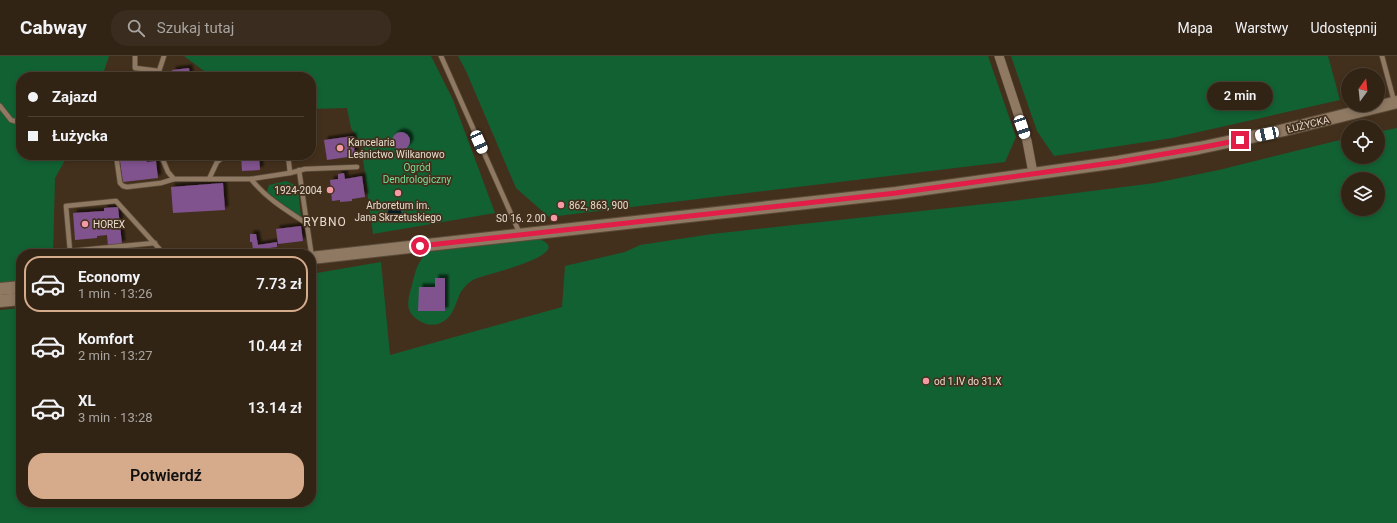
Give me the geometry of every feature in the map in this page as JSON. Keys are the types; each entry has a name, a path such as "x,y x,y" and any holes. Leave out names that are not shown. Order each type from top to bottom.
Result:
{"main road":[{"name":"ŁUŻYCKA","path":"316,257 896,193 1118,162 1199,148 1280,131 1396,102"},
{"path":"0,289 16,287"},
{"path":"0,301 16,299"}],"street":[{"path":"998,56 1027,141 1033,173"}],"lane":[{"path":"135,56 135,68 159,71 164,56"},
{"path":"441,56 520,234"},
{"path":"1382,56 1396,102"},
{"path":"0,106 11,120 16,122"},
{"path":"116,160 118,177 123,186 139,186 174,180 209,178 250,179 290,173 299,170 357,167"},
{"path":"163,160 168,172 174,180"},
{"path":"209,178 217,162 220,160"},
{"path":"289,160 290,173"},
{"path":"299,170 310,249"},
{"path":"250,179 272,201 306,223"},
{"path":"69,249 66,206 116,202 160,249"},
{"path":"103,249 155,243"}],"green space":[{"path":"0,56 109,56 104,72 16,72 16,160 65,160 55,178 53,249 16,249 16,282 0,284"},
{"name":"Ogród Dendrologiczny","path":"184,56 431,56 453,100 495,213 373,234 361,144 351,128 347,108 316,109 316,72 205,72"},
{"path":"458,56 988,56 1016,137 1005,162 549,217 516,188 466,71"},
{"path":"1011,56 1328,56 1340,100 1172,138 1054,156 1037,131"},
{"path":"1397,128 1397,523 0,523 0,310 16,308 16,507 316,507 316,273 381,262 390,355 562,307 565,266 625,252 640,245 712,234 1012,201 1155,183 1219,170 1341,140 1341,164 1385,164 1385,131"},
{"path":"286,181 295,185 298,190 301,217 267,192 269,185"},
{"path":"539,239 548,245 547,251 525,263 475,279 470,282 462,290 454,309 443,322 435,325 425,324 411,313 408,300 414,275 418,264 427,252"}],"water":[{"path":"401,204 403,221 388,223 387,206"}],"building":[{"path":"189,68 189,72 172,72 172,70"},
{"path":"401,132 405,133 409,137 409,145 405,149 401,150 397,149 393,145 392,141 393,137 397,133"},
{"name":"Kancelaria Leśnictwo Wilkanowo","path":"353,136 355,156 327,160 324,140"},
{"path":"241,160 259,160 260,170 242,171"},
{"path":"120,161 156,161 158,178 123,182"},
{"path":"344,173 345,179 362,176 365,197 352,199 352,201 332,201 330,180 338,179 338,174"},
{"path":"223,183 225,210 173,213 171,187"},
{"path":"118,207 122,244 108,246 107,235 97,236 97,238 75,240 73,213 104,211 104,208"},
{"path":"301,226 303,241 278,244 276,229"},
{"path":"250,234 256,234 258,245 277,242 277,247 253,249 252,242 250,242"},
{"path":"435,278 445,278 445,311 418,311 419,287 435,287"}],"place":[{"name":"Kancelaria Leśnictwo Wilkanowo","path":"340,148"},
{"name":"1924-2004","path":"330,190"},
{"name":"Arboretum im. Jana Skrzetuskiego","path":"398,193"},
{"name":"862, 863, 900","path":"561,205"},
{"name":"S0 16. 2.00","path":"554,218"},
{"name":"HOREX","path":"85,224"},
{"name":"od 1.IV do 31.X","path":"926,381"}],"district":[{"name":"RYBNO","path":"325,222"}],"route":[{"path":"420,246 896,193 1118,162 1240,140"}]}
